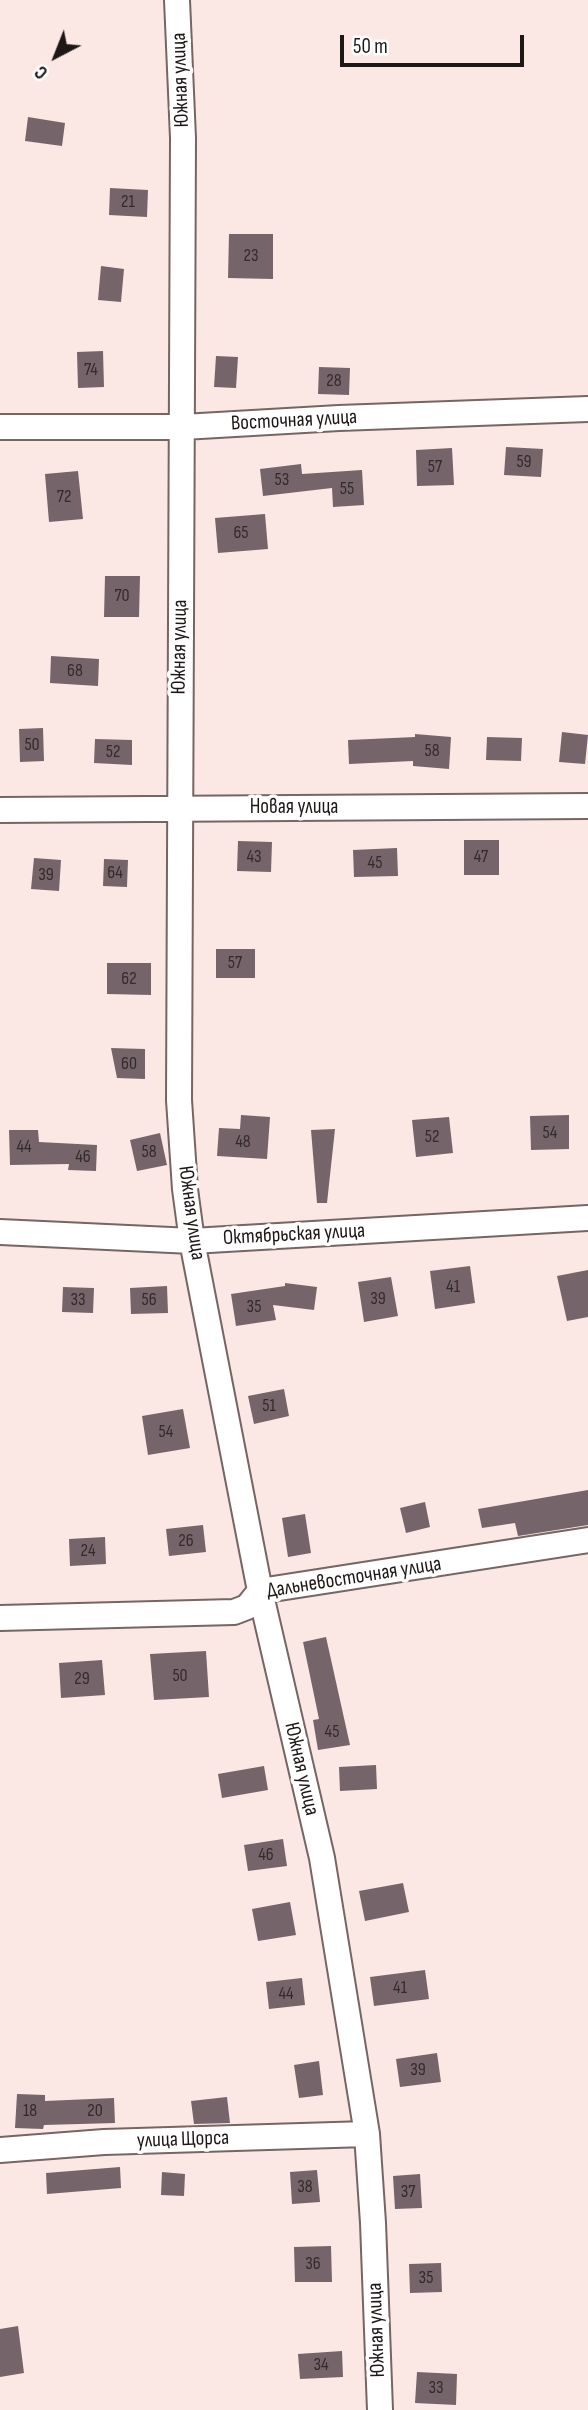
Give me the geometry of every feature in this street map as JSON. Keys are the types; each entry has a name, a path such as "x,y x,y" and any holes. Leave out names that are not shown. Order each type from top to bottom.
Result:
{"street":[{"name":"Южная улица","path":"177,0 183,138 179,1100 186,1189 192,1241 260,1591 322,1858 367,2134 380,2410"},
{"name":"Восточная улица","path":"0,427 183,427 588,409"},
{"name":"Новая улица","path":"0,810 588,806"},
{"name":"Октябрьская улица","path":"0,1232 192,1241 588,1218"},
{"name":"Дальневосточная улица","path":"0,1618 234,1612 247,1607 260,1591 588,1541"},
{"name":"улица Щорса","path":"0,2150 104,2142 367,2134"}],"building":[{"path":"28,117 65,123 62,146 25,141"},
{"path":"110,188 148,190 147,217 109,215"},
{"path":"229,234 273,234 273,279 228,278"},
{"path":"101,266 124,269 121,302 98,300"},
{"path":"103,351 104,387 78,388 77,352"},
{"path":"216,356 238,357 236,388 214,387"},
{"path":"319,367 350,368 349,395 318,394"},
{"path":"506,447 543,449 541,477 504,475"},
{"path":"452,448 454,485 417,486 416,450"},
{"path":"301,464 302,474 362,470 364,505 333,507 332,488 263,496 260,469"},
{"path":"78,471 83,519 49,522 45,474"},
{"path":"265,514 268,549 218,553 215,518"},
{"path":"105,576 140,576 139,617 104,617"},
{"path":"51,656 99,659 98,686 50,683"},
{"path":"43,728 44,761 20,762 19,729"},
{"path":"562,732 588,735 585,764 559,762"},
{"path":"415,734 451,737 449,769 413,766 413,761 349,764 348,740 415,737"},
{"path":"487,737 522,738 521,761 486,760"},
{"path":"95,739 132,740 132,765 94,763"},
{"path":"464,840 499,840 499,875 464,875"},
{"path":"238,841 272,842 271,872 237,871"},
{"path":"397,848 398,876 354,877 353,850"},
{"path":"34,858 61,860 59,891 31,889"},
{"path":"104,859 128,860 127,887 103,886"},
{"path":"216,949 255,949 255,978 216,978"},
{"path":"107,963 151,963 151,995 107,994"},
{"path":"111,1048 145,1049 145,1079 117,1078"},
{"path":"241,1115 270,1117 267,1159 217,1156 219,1128 240,1129"},
{"path":"569,1115 569,1149 531,1150 530,1116"},
{"path":"449,1117 453,1153 416,1157 412,1120"},
{"path":"335,1129 327,1203 317,1203 311,1130"},
{"path":"9,1130 38,1130 39,1142 97,1145 96,1171 68,1170 69,1164 10,1165"},
{"path":"160,1133 167,1165 137,1171 130,1140"},
{"path":"470,1266 475,1303 435,1309 430,1271"},
{"path":"588,1270 588,1317 567,1321 557,1276"},
{"path":"391,1277 398,1316 364,1322 358,1282"},
{"path":"285,1283 317,1287 314,1310 273,1305 276,1320 236,1326 231,1294 285,1286"},
{"path":"167,1286 168,1313 131,1314 130,1288"},
{"path":"63,1287 94,1288 93,1313 62,1312"},
{"path":"284,1389 289,1416 254,1424 248,1396"},
{"path":"183,1409 190,1448 148,1455 142,1416"},
{"path":"588,1490 588,1525 518,1536 515,1523 482,1528 478,1509"},
{"path":"425,1502 430,1527 406,1533 400,1508"},
{"path":"305,1514 311,1553 288,1557 282,1518"},
{"path":"203,1525 206,1552 169,1556 166,1529"},
{"path":"105,1537 106,1564 70,1566 69,1539"},
{"path":"326,1637 350,1745 318,1750 313,1720 319,1719 303,1642"},
{"path":"206,1651 209,1697 154,1700 150,1654"},
{"path":"102,1660 105,1695 61,1698 59,1663"},
{"path":"376,1765 377,1789 340,1791 339,1767"},
{"path":"264,1766 268,1790 222,1798 218,1774"},
{"path":"283,1839 287,1866 248,1871 244,1845"},
{"path":"403,1883 409,1912 365,1921 359,1891"},
{"path":"290,1902 296,1935 258,1941 252,1909"},
{"path":"425,1970 429,1999 374,2006 370,1977"},
{"path":"302,1978 305,2005 269,2009 266,1982"},
{"path":"437,2053 441,2082 400,2087 396,2059"},
{"path":"319,2061 323,2095 299,2098 294,2065"},
{"path":"17,2094 45,2095 45,2101 114,2098 115,2123 44,2125 43,2129 15,2128"},
{"path":"227,2097 230,2123 194,2124 191,2101"},
{"path":"120,2167 121,2188 47,2194 46,2173"},
{"path":"317,2170 320,2202 292,2204 290,2172"},
{"path":"162,2172 185,2174 184,2196 161,2195"},
{"path":"420,2174 422,2208 395,2209 393,2176"},
{"path":"331,2246 332,2282 295,2282 294,2247"},
{"path":"441,2263 442,2292 410,2293 409,2264"},
{"path":"18,2326 24,2373 0,2377 0,2329"},
{"path":"342,2351 343,2377 300,2379 298,2354"},
{"path":"417,2372 457,2374 456,2405 415,2403"}]}
